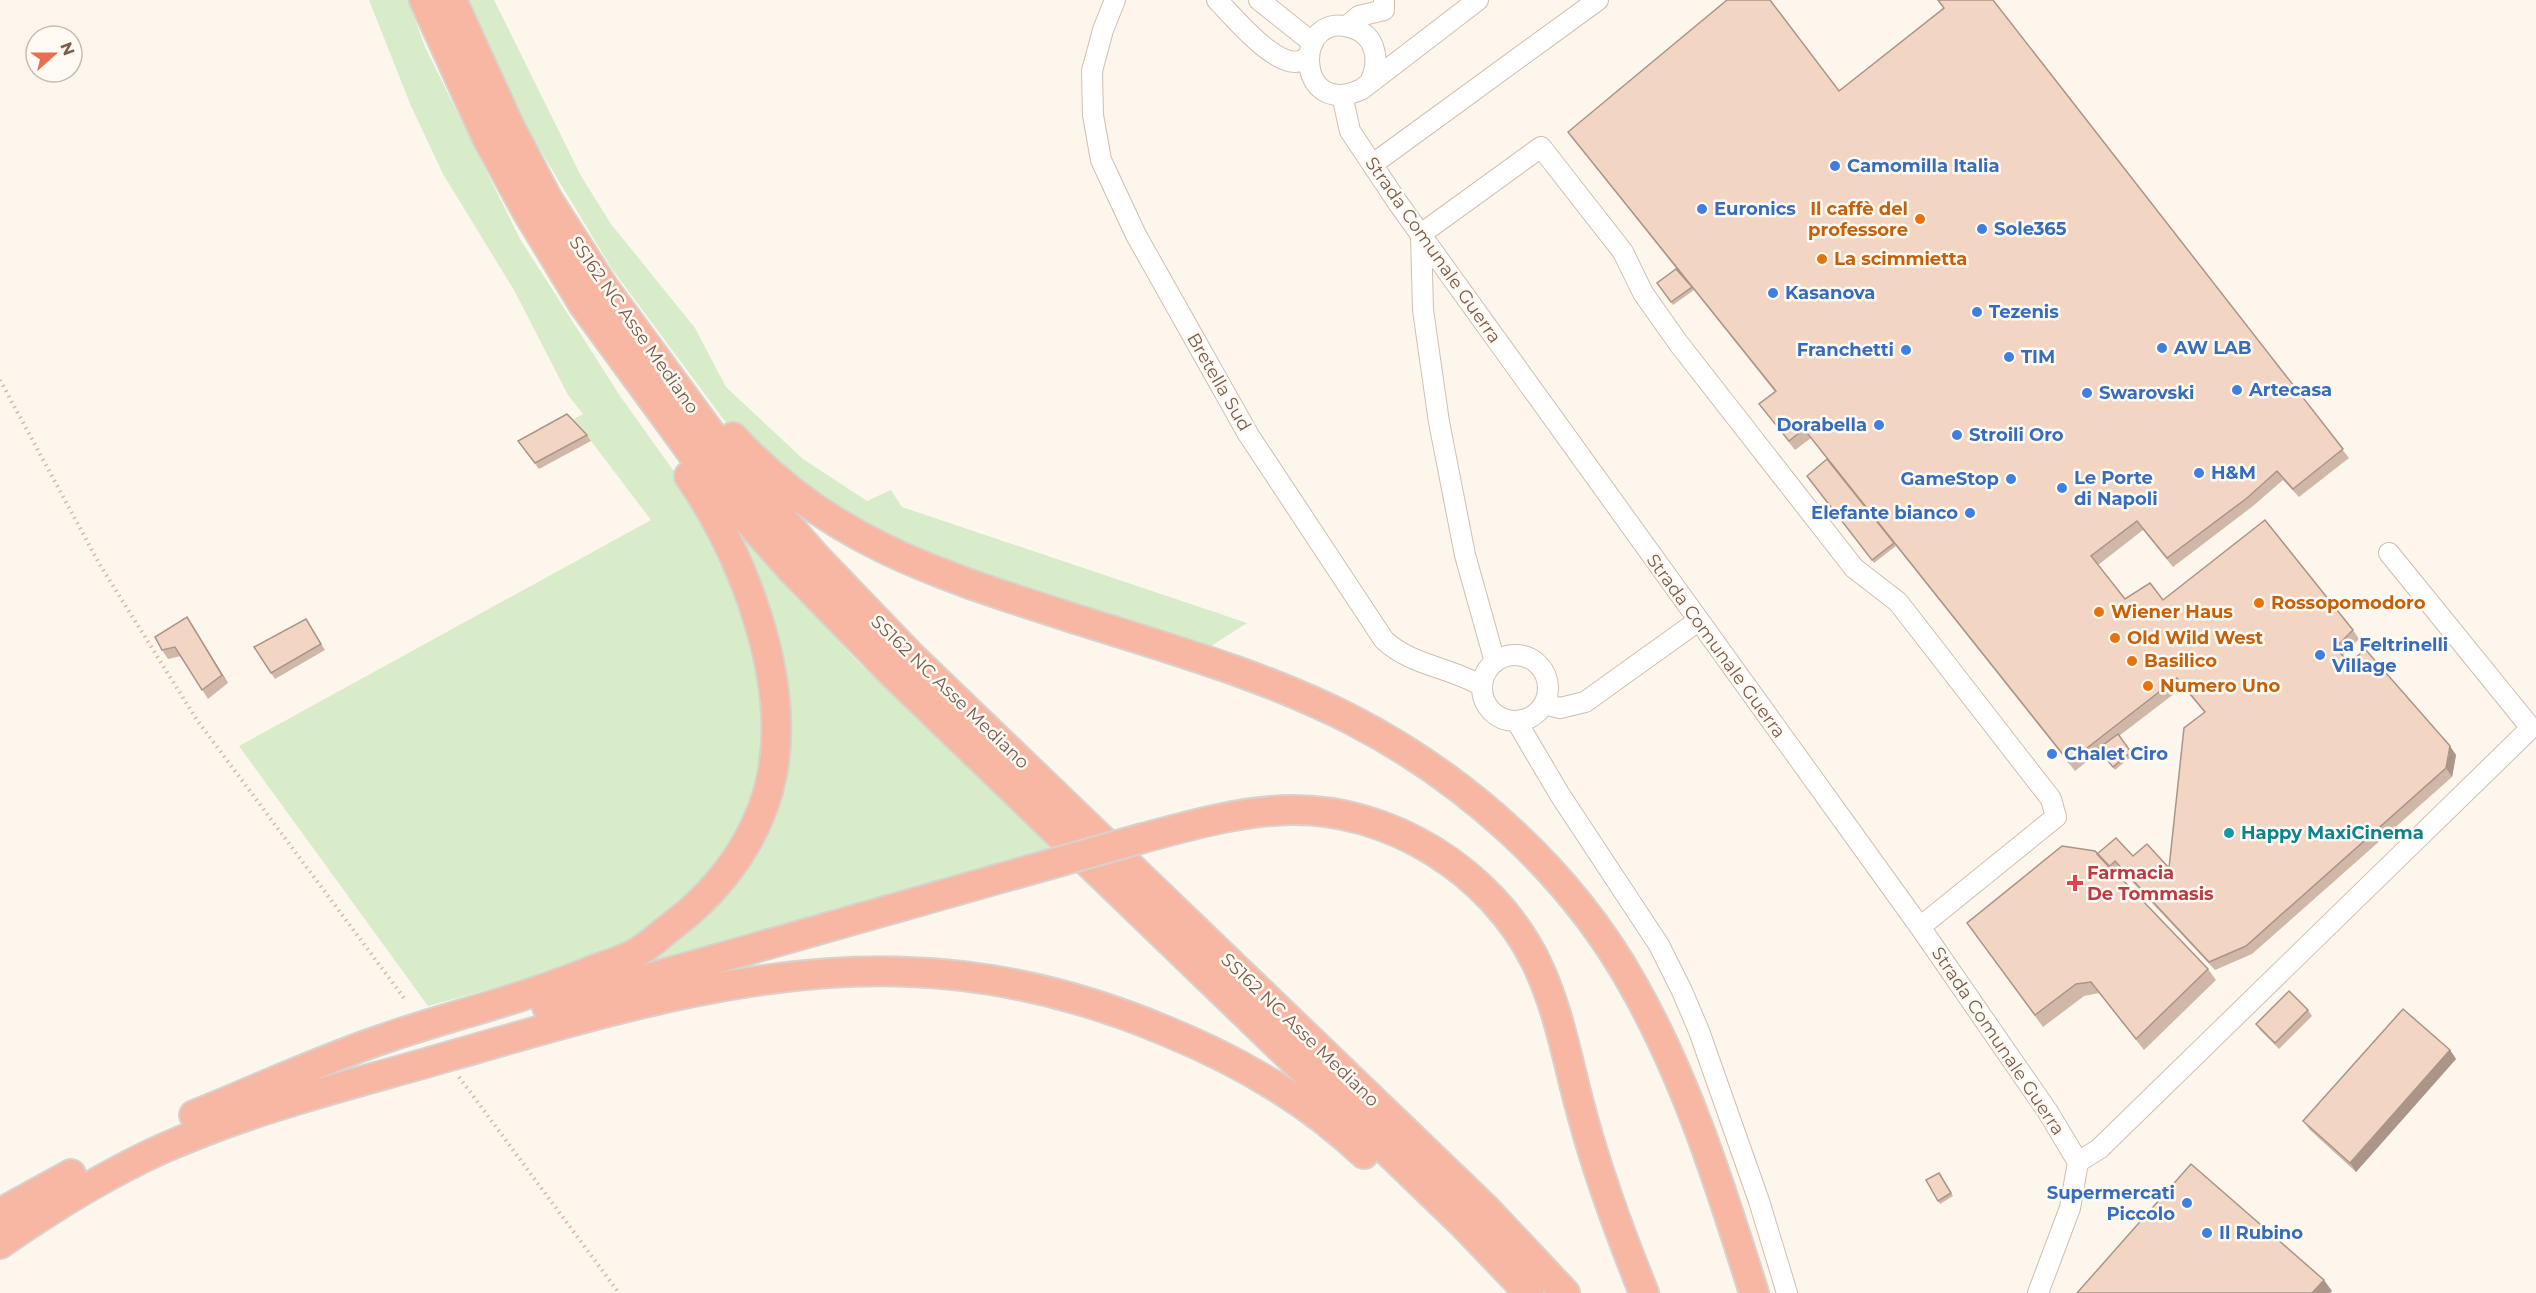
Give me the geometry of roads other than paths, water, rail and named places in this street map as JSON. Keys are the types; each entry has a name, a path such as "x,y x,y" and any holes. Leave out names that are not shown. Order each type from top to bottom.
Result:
{"highway":[{"name":"SS162 NC Asse Mediano","path":"424,0 487,138 594,296 711,479 790,568 894,675 1454,1215 1529,1293"},
{"name":"SS162 NC Asse Mediano","path":"452,0 499,105 594,296 728,457 816,557 911,656 1485,1208 1565,1293"},
{"path":"0,1213 156,1131 324,1060 389,1036 564,982 636,953 699,906 730,868 757,823 772,775 776,719 768,666 752,598 732,548 709,506 632,395 594,296"},
{"path":"594,296 736,441 777,479 821,513 870,543 915,565 966,584 1182,653 1291,693 1351,720 1411,753 1491,813 1577,904 1631,980 1654,1024 1680,1083 1754,1293"},
{"path":"225,1102 599,991 1143,838 1249,813 1291,810 1336,814 1410,838 1446,859 1480,886 1519,933 1548,988 1596,1163 1644,1293"},
{"path":"0,1244 53,1207 123,1167 232,1121 303,1098 497,1042 698,991 783,978 849,972 910,972 970,977 1044,990 1129,1015 1210,1049 1279,1089 1340,1131 1511,1293"},
{"path":"0,1221 43,1190"}],"street":[{"name":"Bretella Sud","path":"1115,0 1103,30 1092,71 1093,115 1101,160 1136,236 1248,435 1384,640 1405,656 1482,686"},
{"path":"1216,0 1275,57 1294,63 1304,60 1310,49 1329,29 1347,26 1359,16 1384,5"},
{"path":"1259,0 1310,49 1311,75 1316,83 1324,90 1342,95 1362,89 1478,0"},
{"path":"1373,164 1598,0"},
{"path":"1347,26 1363,33 1374,47 1376,64 1370,82"},
{"path":"1374,47 1414,49"},
{"name":"Strada Comunale Guerra","path":"1342,95 1350,131 1421,234 1920,927 2048,1112 2078,1162"},
{"path":"1495,662 1465,555 1439,422 1423,310 1421,234 1541,147 1623,252 1643,293 1679,344 1854,568 1898,602 2050,799 2056,817 1920,927"},
{"path":"2038,1293 2070,1208 2078,1162 2099,1149 2531,728 2389,553"},
{"path":"1544,704 1560,708 1585,702 1698,621"},
{"path":"1519,655 1538,664 1548,683 1544,704 1538,713 1517,722 1506,721 1496,716 1483,698 1482,686 1484,675 1495,662 1508,656 1519,655"},
{"path":"1517,722 1560,795 1659,945 1682,991 1699,1031 1755,1189 1787,1293"}],"place":[{"name":"Camomilla Italia","path":"1835,166"},
{"name":"Euronics","path":"1702,209"},
{"name":"Il caffè del professore","path":"1920,219"},
{"name":"Sole365","path":"1982,229"},
{"name":"La scimmietta","path":"1822,259"},
{"name":"Kasanova","path":"1773,293"},
{"name":"Tezenis","path":"1977,312"},
{"name":"AW LAB","path":"2162,348"},
{"name":"Franchetti","path":"1906,350"},
{"name":"TIM","path":"2009,357"},
{"name":"Artecasa","path":"2237,390"},
{"name":"Swarovski","path":"2087,393"},
{"name":"Dorabella","path":"1879,425"},
{"name":"Stroili Oro","path":"1957,435"},
{"name":"H&M","path":"2199,473"},
{"name":"GameStop","path":"2011,479"},
{"name":"Le Porte di Napoli","path":"2062,488"},
{"name":"Elefante bianco","path":"1970,513"},
{"name":"Rossopomodoro","path":"2259,603"},
{"name":"Wiener Haus","path":"2099,612"},
{"name":"Old Wild West","path":"2115,638"},
{"name":"La Feltrinelli Village","path":"2320,655"},
{"name":"Basilico","path":"2132,661"},
{"name":"Numero Uno","path":"2148,686"},
{"name":"Chalet Ciro","path":"2052,754"},
{"name":"Happy MaxiCinema","path":"2229,833"},
{"name":"Farmacia De Tommasis","path":"2075,883"},
{"name":"Supermercati Piccolo","path":"2187,1203"},
{"name":"Il Rubino","path":"2207,1233"}]}
